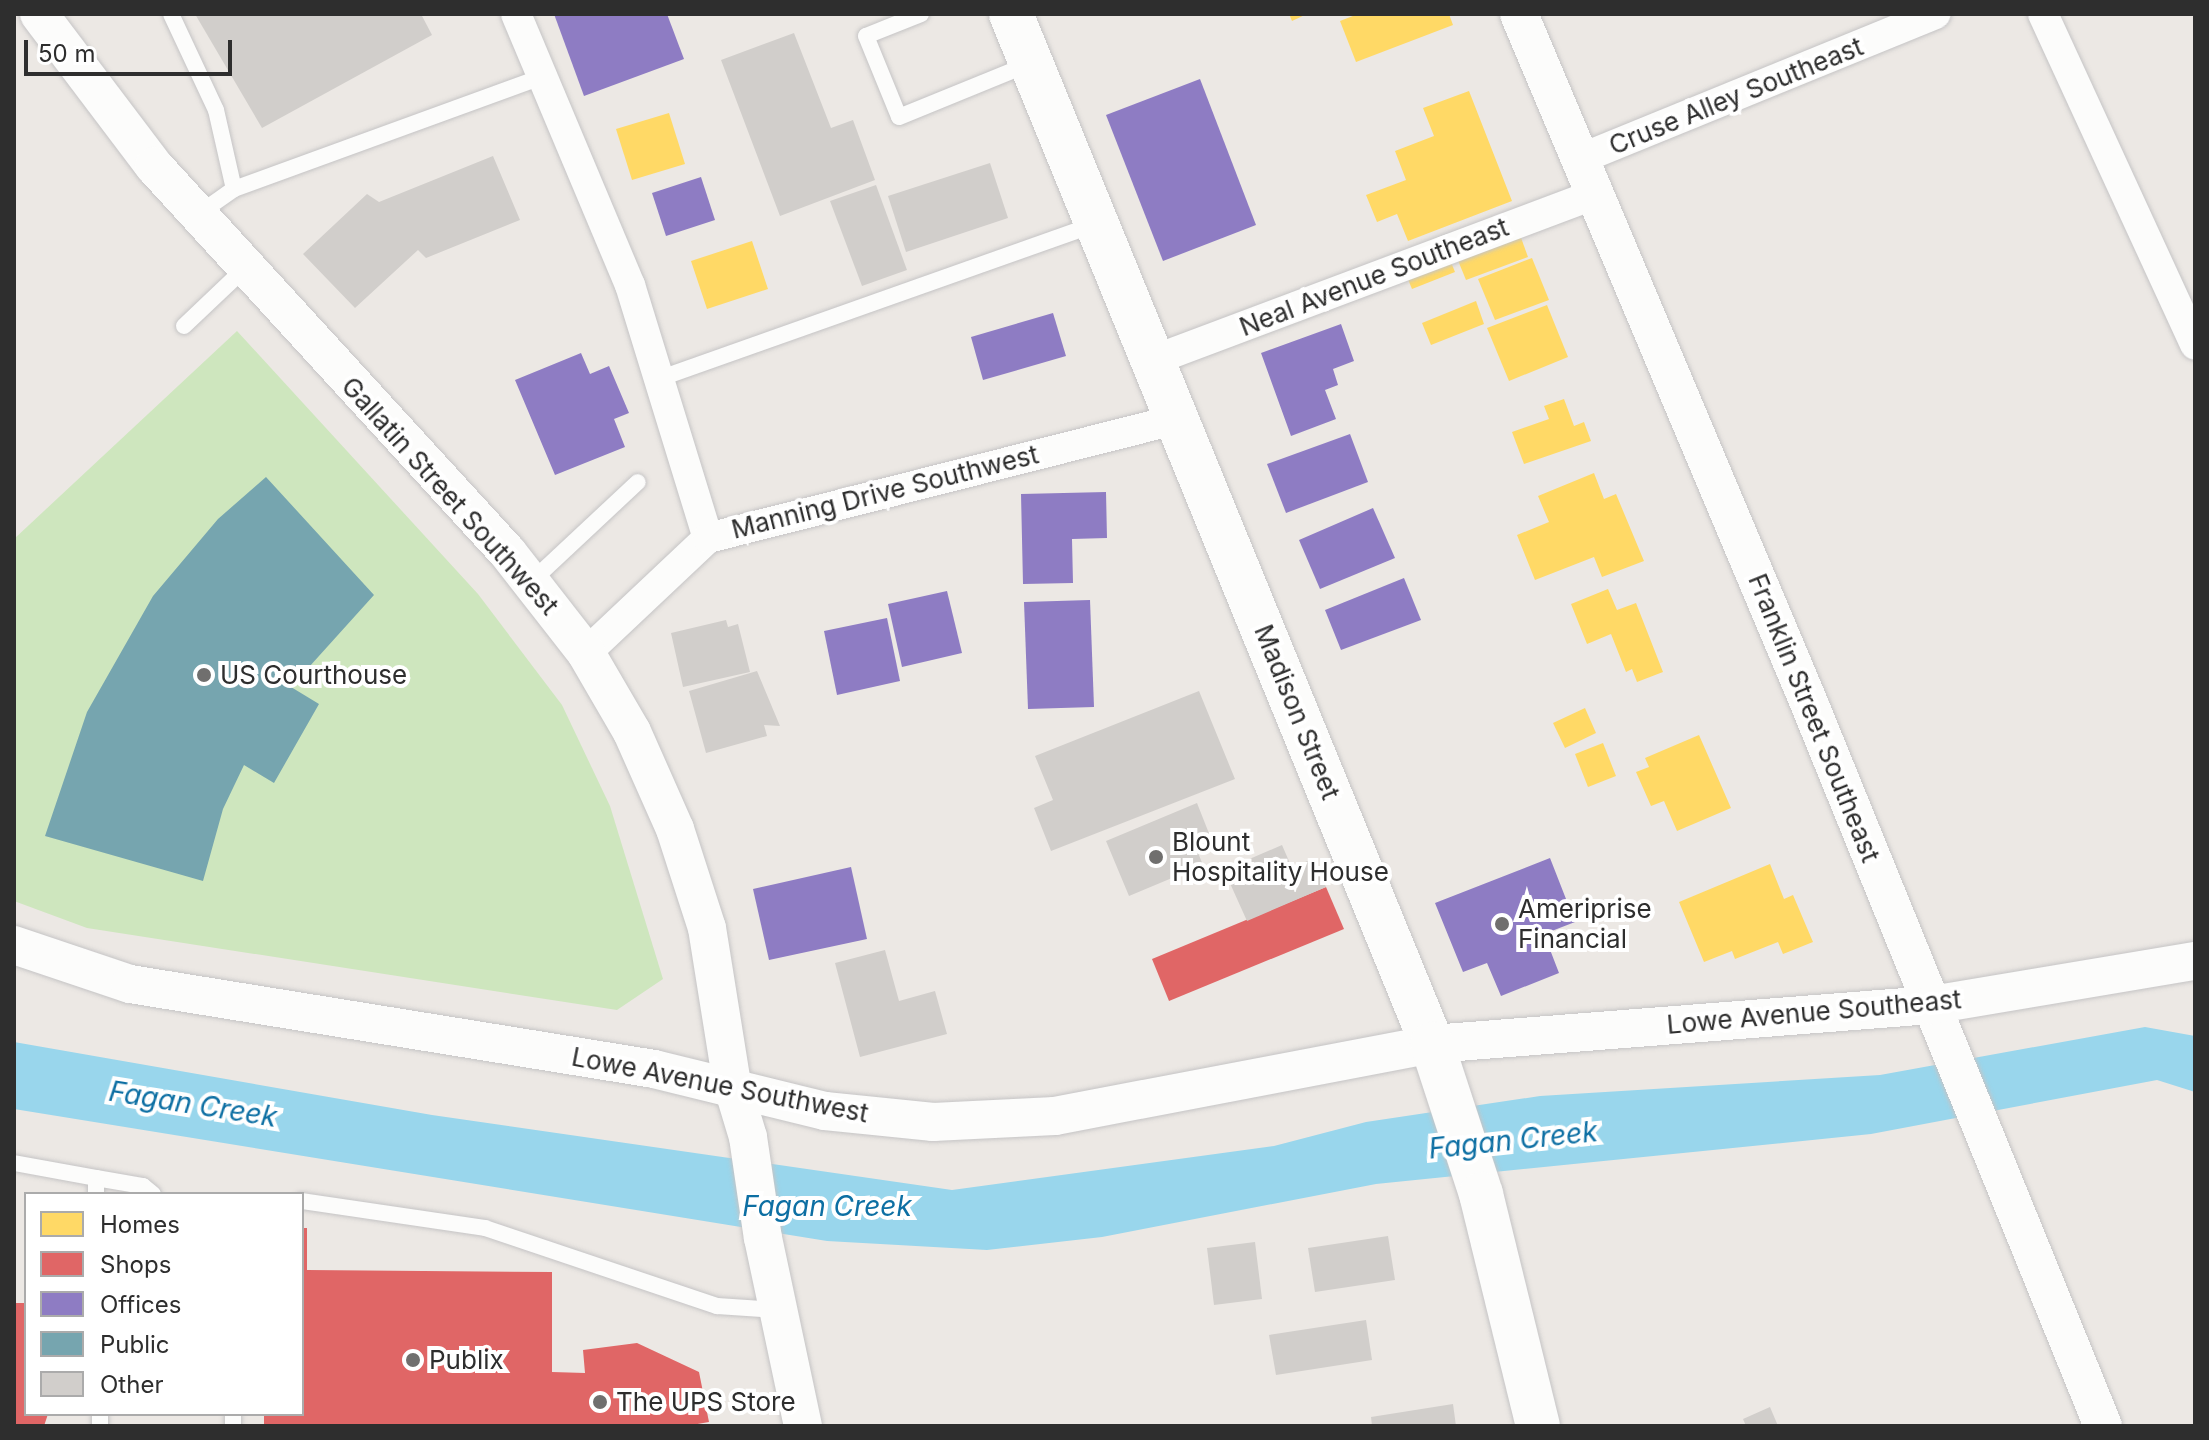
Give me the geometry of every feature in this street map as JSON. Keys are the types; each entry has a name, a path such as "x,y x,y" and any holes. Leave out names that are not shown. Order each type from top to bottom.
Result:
{"main road":[{"name":"Madison Street","path":"1011,14 1432,1044 1481,1194 1538,1426"}],"street":[{"name":"Gallatin Street Southwest","path":"39,14 197,215 531,582 586,653 632,732 675,829 707,928 732,1084 748,1137 777,1310 803,1426"},
{"path":"516,14 630,285 708,538"},
{"name":"Franklin Street Southeast","path":"1519,14 2103,1426"},
{"name":"Cruse Alley Southeast","path":"1588,176 1936,14"},
{"path":"2043,14 2195,345"},
{"name":"Neal Avenue Southeast","path":"1154,360 1588,176"},
{"name":"Manning Drive Southwest","path":"586,653 708,538 1178,419"},
{"name":"Lowe Avenue Southwest","path":"14,945 130,984 732,1084 825,1111 917,1121 1055,1116 1432,1044"},
{"name":"Lowe Avenue Southeast","path":"1432,1044 1931,1005 2195,961"}],"lane":[{"path":"171,14 216,110 234,189"},
{"path":"921,14 866,36 899,117 1031,63"},
{"path":"197,215 234,189 542,77"},
{"path":"658,379 1097,223"},
{"path":"184,326 244,269"},
{"path":"531,582 638,482"},
{"path":"14,1163 96,1186 143,1186 150,1192"},
{"path":"304,1201 485,1228 717,1306 777,1310"}],"green space":[{"path":"237,331 478,594 562,705 610,806 663,979 617,1010 87,928 14,901 14,539"}],"water":[{"name":"Fagan Creek","path":"2145,1027 2195,1036 2195,1092 2157,1080 1871,1134 1376,1184 1102,1237 987,1250 827,1241 14,1109 14,1042 432,1115 952,1190 1274,1146 1366,1122 1540,1096 1880,1075"}],"building: Homes":[{"path":"1289,14 1307,14 1292,21"},
{"path":"1358,14 1449,14 1453,25 1356,62 1340,21"},
{"path":"1469,91 1512,201 1408,241 1397,214 1377,222 1366,195 1406,180 1395,151 1434,136 1423,108"},
{"path":"669,113 685,164 632,180 616,129"},
{"path":"1520,235 1528,257 1466,280 1457,258"},
{"path":"752,241 768,289 707,309 691,261"},
{"path":"1448,255 1455,272 1412,289 1405,272"},
{"path":"1532,258 1549,300 1495,320 1478,279"},
{"path":"1476,301 1484,324 1431,345 1422,323"},
{"path":"1547,305 1568,357 1509,381 1487,328"},
{"path":"1564,399 1574,426 1584,422 1591,441 1524,464 1512,432 1549,419 1544,406"},
{"path":"1594,473 1604,499 1616,494 1644,561 1602,577 1594,557 1535,580 1517,535 1549,522 1538,496"},
{"path":"1608,589 1617,610 1636,603 1663,672 1637,682 1632,669 1626,672 1611,634 1587,644 1571,604"},
{"path":"1585,708 1596,733 1565,748 1553,723"},
{"path":"1699,735 1731,808 1677,831 1664,801 1651,806 1636,772 1649,767 1645,758"},
{"path":"1603,743 1616,776 1588,787 1575,754"},
{"path":"1770,864 1784,899 1793,895 1813,942 1783,954 1778,942 1735,959 1732,951 1704,962 1679,902"}],"building: Shops":[{"path":"1326,887 1344,929 1169,1001 1152,959"},
{"path":"304,1228 307,1228 307,1270 552,1272 552,1372 585,1373 583,1350 637,1343 699,1372 709,1422 686,1426 264,1426 264,1416 304,1416"},
{"path":"14,1303 24,1303 24,1416 47,1416 44,1426 14,1426"}],"building: Offices":[{"path":"554,14 667,14 684,59 584,96"},
{"path":"1200,79 1256,225 1163,261 1106,115"},
{"path":"701,177 715,220 666,236 652,193"},
{"path":"1053,313 1066,356 983,380 971,337"},
{"path":"1341,324 1354,361 1333,369 1338,385 1325,390 1336,419 1291,436 1261,353"},
{"path":"581,353 590,374 609,366 629,413 614,419 625,447 555,475 515,380"},
{"path":"1350,434 1368,482 1286,513 1267,464"},
{"path":"1106,492 1107,538 1072,539 1073,583 1023,584 1021,494"},
{"path":"1373,508 1395,558 1320,589 1299,540"},
{"path":"1404,578 1421,620 1341,650 1325,610"},
{"path":"947,591 962,653 902,667 888,604"},
{"path":"1090,600 1094,707 1028,709 1024,602"},
{"path":"887,618 900,681 837,695 824,631"},
{"path":"1550,858 1575,922 1544,934 1559,973 1501,996 1487,963 1463,972 1435,903"},
{"path":"851,867 867,939 769,960 753,889"}],"building: Public":[{"name":"US Courthouse","path":"266,477 374,595 291,687 319,704 274,783 244,765 223,809 203,881 45,836 87,712 153,596 218,519"}],"building: Other":[{"path":"195,14 421,14 432,35 262,128"},
{"path":"794,33 831,128 853,120 875,180 780,216 721,60"},
{"path":"493,156 520,220 426,258 418,250 355,308 303,254 367,194 379,202"},
{"path":"990,163 1008,218 906,252 888,196"},
{"path":"876,185 907,270 862,286 830,201"},
{"path":"726,620 728,627 738,624 750,672 683,687 671,633"},
{"path":"757,671 780,726 764,725 767,736 706,753 689,691"},
{"path":"1199,691 1235,779 1051,851 1034,808 1053,800 1035,756"},
{"name":"Blount Hospitality House","path":"1197,803 1212,841 1196,848 1203,865 1129,896 1106,841"},
{"path":"1282,845 1292,868 1314,858 1326,887 1247,921 1224,870"},
{"path":"885,950 899,1001 935,991 947,1034 860,1057 835,963"},
{"path":"1388,1236 1395,1280 1315,1292 1308,1248"},
{"path":"1255,1242 1262,1299 1214,1305 1207,1248"},
{"path":"1366,1320 1372,1360 1276,1375 1269,1335"},
{"path":"1453,1404 1456,1426 1372,1426 1371,1417"},
{"path":"1770,1407 1778,1426 1746,1426 1743,1419"}],"place":[{"name":"US Courthouse","path":"204,675"},
{"name":"Blount Hospitality House","path":"1156,857"},
{"name":"Ameriprise Financial","path":"1502,924"},
{"name":"Publix","path":"413,1360"},
{"name":"The UPS Store","path":"600,1402"}]}
